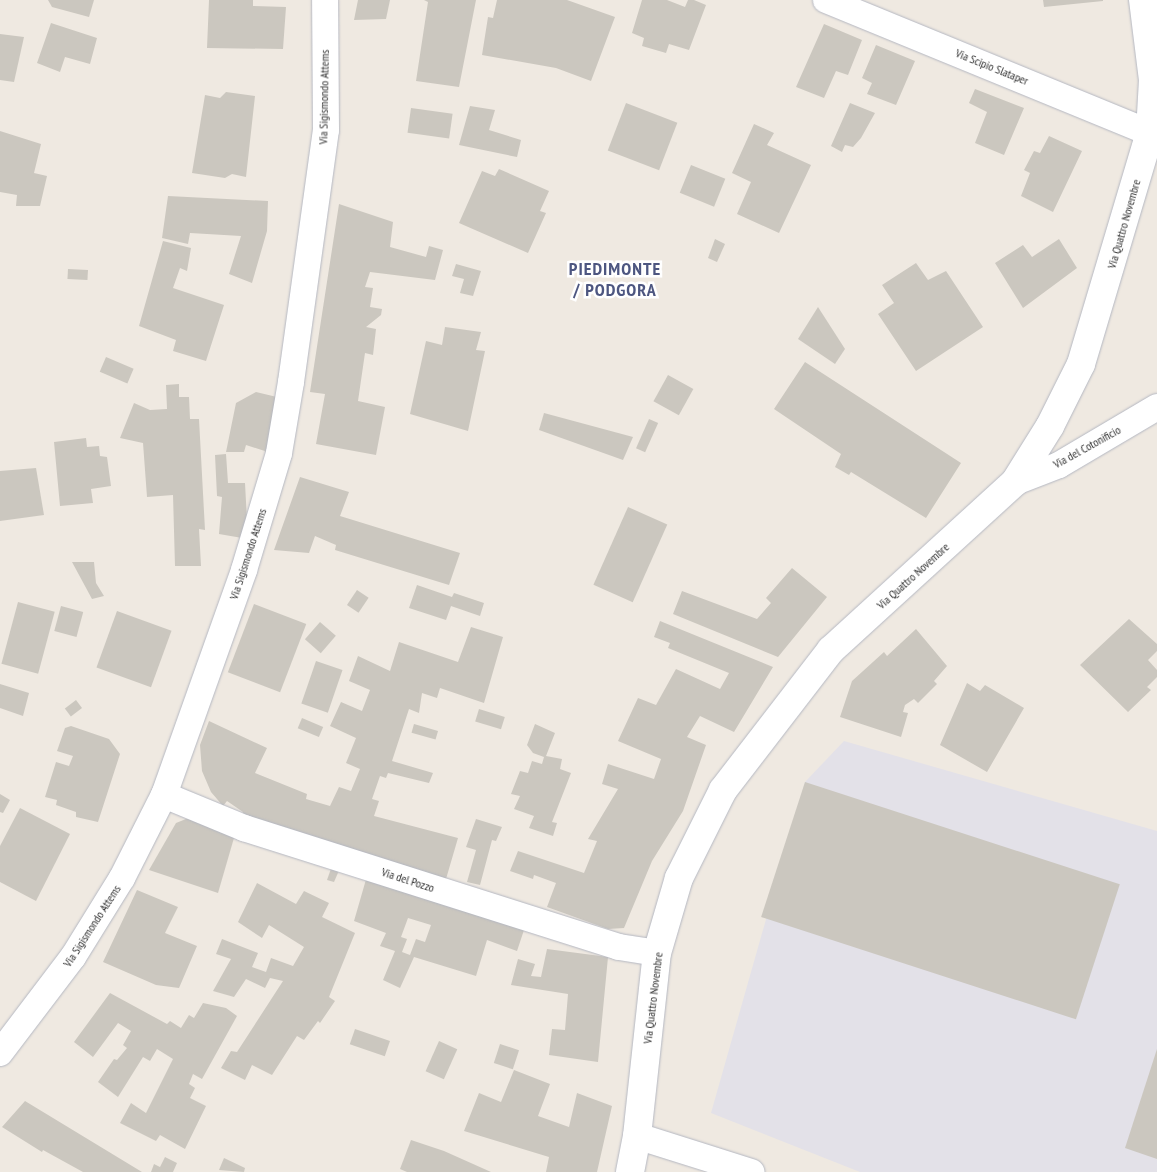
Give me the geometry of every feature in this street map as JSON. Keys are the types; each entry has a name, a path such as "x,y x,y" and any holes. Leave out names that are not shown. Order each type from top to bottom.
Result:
{"main road":[{"name":"Via Quattro Novembre","path":"630,1172 637,1136 657,953 679,878 723,790 831,650 1015,482 1050,426 1081,364 1154,134 1153,80 1143,0"}],"street":[{"name":"Via Sigismondo Attems","path":"0,1053 73,957 122,878 164,795 244,570 279,453 326,130 325,0"},
{"name":"Via Scipio Slataper","path":"826,0 1154,134"},
{"name":"Via del Cotonificio","path":"1015,482 1059,465 1157,408"},
{"name":"Via del Pozzo","path":"164,795 244,828 619,947 657,953"},
{"path":"637,1136 751,1172"}],"shaded area":[{"path":"844,741 1157,831 1157,1172 860,1172 711,1113 805,782"}],"building":[{"path":"48,0 94,0 89,17 52,7"},
{"path":"209,0 253,0 253,6 286,7 283,49 207,48"},
{"path":"358,0 390,0 386,19 354,20"},
{"path":"424,0 476,0 459,87 416,81 428,2"},
{"path":"497,0 567,0 615,17 591,81 556,68 482,55 488,17 493,18"},
{"path":"642,0 667,0 685,7 688,0 694,0 706,5 689,50 669,44 666,53 642,46 644,38 632,33"},
{"path":"1043,0 1103,0 1103,1 1044,7"},
{"path":"51,23 97,38 90,64 65,57 60,72 37,63"},
{"path":"824,24 862,40 848,75 836,71 824,98 796,87"},
{"path":"0,34 24,37 14,82 0,80"},
{"path":"876,45 915,61 896,105 867,94 872,83 862,78"},
{"path":"975,89 1024,108 1004,155 975,143 987,112 969,103"},
{"path":"226,92 255,96 246,177 232,174 225,178 192,173 205,95 220,98"},
{"path":"626,103 677,123 659,170 608,151"},
{"path":"850,103 875,113 861,138 853,147 845,145 842,152 831,146"},
{"path":"470,106 495,110 489,130 521,140 517,157 459,145"},
{"path":"411,108 453,114 449,139 408,133"},
{"path":"754,124 774,133 767,145 811,165 779,233 737,214 751,182 732,173"},
{"path":"0,131 41,144 34,173 47,176 40,206 16,206 17,195 0,192"},
{"path":"1049,136 1082,151 1053,212 1021,196 1030,173 1024,170 1034,151 1040,153"},
{"path":"691,165 725,179 714,207 680,193"},
{"path":"499,169 549,191 540,211 546,213 528,253 459,223 482,171 495,176"},
{"path":"168,196 268,201 267,231 252,283 229,274 241,236 190,233 188,244 162,238"},
{"path":"339,204 393,222 390,247 426,257 429,246 443,250 435,280 370,272 365,287 373,288 370,307 382,309 381,315 366,327 376,329 373,355 365,353 358,401 385,407 376,455 316,444 325,394 310,392"},
{"path":"715,239 725,244 717,262 708,258"},
{"path":"1059,239 1077,268 1023,308 995,263 1023,245 1032,257"},
{"path":"163,241 191,248 187,271 180,268 173,288 224,305 206,361 173,351 176,340 139,326"},
{"path":"916,263 928,280 946,271 983,327 916,371 878,314 894,303 882,285"},
{"path":"456,264 481,271 473,296 460,293 464,279 452,276"},
{"path":"68,269 88,270 87,280 67,279"},
{"path":"818,307 845,349 835,364 798,339"},
{"path":"445,327 481,332 476,350 485,351 468,431 410,414 426,341 442,345"},
{"path":"106,357 134,369 127,383 100,372"},
{"path":"805,362 961,463 926,518 851,472 849,475 835,467 841,454 774,409"},
{"path":"668,375 693,389 679,415 653,401"},
{"path":"179,384 179,397 189,397 190,419 199,419 205,530 199,529 201,566 175,566 173,495 147,497 143,443 120,438 134,403 150,410 167,409 166,385"},
{"path":"256,392 281,398 271,453 246,445 244,452 226,452 236,403"},
{"path":"544,413 633,437 623,460 539,430"},
{"path":"649,419 658,423 645,452 636,448"},
{"path":"86,438 87,447 99,446 100,456 107,457 111,486 91,489 93,503 60,506 54,442"},
{"path":"226,454 228,483 245,483 248,539 219,534 222,497 217,496 215,455"},
{"path":"36,468 44,515 0,521 0,471"},
{"path":"300,477 349,492 340,516 460,553 449,585 335,550 336,545 315,536 309,553 274,550"},
{"path":"628,507 667,524 633,602 593,585"},
{"path":"72,562 94,562 96,583 104,596 92,599"},
{"path":"792,568 827,597 778,657 673,614 682,591 757,619 771,603 766,598"},
{"path":"417,585 452,597 454,593 484,603 480,616 451,606 446,620 409,608"},
{"path":"357,590 369,598 359,613 347,605"},
{"path":"18,602 55,612 38,674 1,664"},
{"path":"254,604 306,624 280,692 228,672"},
{"path":"61,606 83,612 76,637 54,631"},
{"path":"117,611 172,631 151,687 96,667"},
{"path":"1129,619 1157,644 1157,651 1148,660 1157,670 1157,677 1147,687 1151,690 1128,712 1080,665"},
{"path":"660,621 773,667 734,732 700,716 687,737 706,745 683,811 652,861 624,928 608,929 547,907 556,883 534,875 533,879 510,871 518,851 584,873 597,841 588,839 618,789 602,784 608,764 654,779 661,759 618,741 638,698 656,705 676,669 720,689 729,673 668,648 670,643 654,637"},
{"path":"320,622 336,636 321,653 305,639"},
{"path":"471,627 503,637 484,703 440,688 437,698 422,693 419,713 409,709 392,761 433,773 429,783 388,773 386,778 380,776 372,799 379,801 374,816 458,838 446,879 242,817 243,812 227,801 223,806 211,792 202,771 200,745 209,721 267,748 255,773 307,794 306,799 330,806 339,787 351,791 360,769 346,763 356,738 330,726 341,702 362,711 370,690 349,681 358,656 390,671 399,642 458,662"},
{"path":"916,629 947,666 934,681 937,684 918,703 914,699 905,705 903,712 908,713 901,737 840,717 852,681 884,652 887,656"},
{"path":"316,661 342,670 328,713 301,704"},
{"path":"967,683 980,691 985,685 1024,708 987,772 940,745"},
{"path":"0,684 29,693 23,716 0,708"},
{"path":"76,700 82,708 71,716 65,708"},
{"path":"479,709 505,717 501,729 475,721"},
{"path":"302,718 323,727 319,737 298,728"},
{"path":"414,724 438,731 436,740 412,733"},
{"path":"535,724 555,733 546,756 562,759 560,769 571,773 552,822 557,823 553,836 529,828 534,816 514,809 520,796 511,794 520,771 528,773 532,761 542,764 544,757 533,753 527,745"},
{"path":"71,726 109,739 120,754 98,822 76,817 76,812 56,805 57,800 45,797 56,762 69,766 73,756 57,751 65,728"},
{"path":"805,782 1120,884 1076,1019 761,917"},
{"path":"0,794 10,800 3,813 0,812"},
{"path":"20,808 70,834 36,901 0,882 0,846"},
{"path":"191,817 236,831 218,893 149,870 176,823"},
{"path":"476,819 502,827 496,841 492,840 480,885 467,882 476,850 466,847"},
{"path":"333,863 341,866 334,882 327,880"},
{"path":"367,876 527,921 517,951 487,940 476,976 414,957 400,988 383,980 395,951 380,946 386,933 354,921","holes":["408,918 431,925 425,942 416,939 410,955 402,952 407,939 401,937"]},
{"path":"257,883 296,904 304,891 329,903 322,917 355,933 329,997 335,1001 320,1023 318,1021 304,1040 297,1036 272,1075 252,1065 245,1080 221,1068 231,1051 237,1052 283,981 270,978 265,988 246,979 234,997 213,991 231,959 216,954 222,939 258,953 252,967 266,972 271,958 293,966 304,947 269,925 262,938 238,922"},
{"path":"137,890 178,907 165,933 197,946 179,988 156,985 103,962"},
{"path":"547,949 608,957 598,1062 549,1055 552,1029 565,1030 568,994 511,985 518,959 535,964 531,976 541,977"},
{"path":"110,993 167,1024 170,1021 181,1028 189,1015 194,1018 203,1003 226,1008 237,1016 202,1079 193,1074 189,1084 195,1088 190,1098 206,1106 185,1149 160,1135 156,1141 120,1123 131,1103 146,1113 173,1059 157,1049 150,1061 143,1057 118,1097 98,1082 114,1059 117,1060 127,1048 123,1045 131,1031 118,1023 93,1057 74,1042"},
{"path":"355,1029 390,1041 385,1056 350,1044"},
{"path":"439,1041 457,1049 444,1079 426,1071"},
{"path":"500,1044 519,1050 513,1069 494,1063"},
{"path":"1157,1049 1157,1159 1125,1148"},
{"path":"514,1070 550,1084 538,1116 569,1127 577,1093 612,1106 597,1172 546,1172 549,1157 464,1131 479,1093 501,1102"},
{"path":"25,1101 142,1172 83,1172 43,1150 42,1152 2,1127"},
{"path":"411,1140 444,1151 491,1172 407,1172 400,1169"},
{"path":"165,1157 177,1163 173,1172 151,1172 154,1164 160,1167"},
{"path":"224,1158 245,1168 244,1172 219,1170"}],"district":[{"name":"PIEDIMONTE / PODGORA","path":"615,280"}]}
